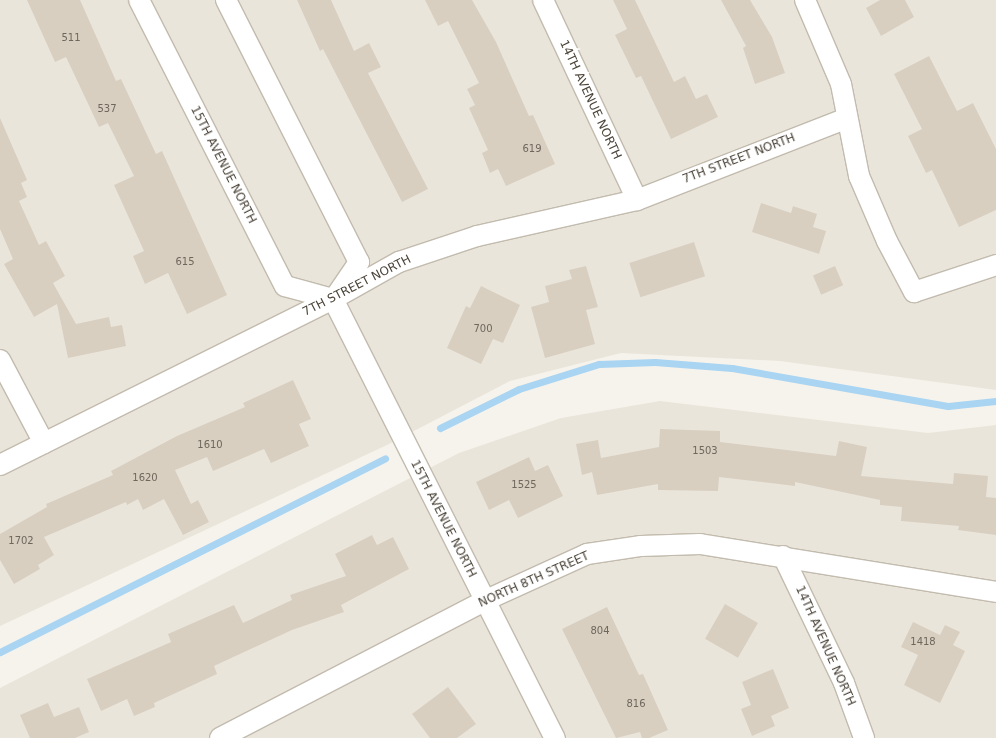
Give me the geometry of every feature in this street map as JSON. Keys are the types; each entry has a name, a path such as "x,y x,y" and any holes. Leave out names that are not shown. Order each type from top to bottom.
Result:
{"street":[{"name":"15TH AVENUE NORTH","path":"139,0 285,286 333,299 484,601 555,738"},
{"path":"226,0 359,262 333,299"},
{"name":"14TH AVENUE NORTH","path":"543,0 637,200"},
{"path":"805,0 841,84 846,119 859,176 888,241 914,292 996,265"},
{"name":"7TH STREET NORTH","path":"0,465 333,299 399,262 444,245 637,200 846,119"},
{"path":"0,360 44,443"},
{"name":"NORTH 8TH STREET","path":"231,736 484,601 587,554 641,546 700,544 996,592"},
{"name":"14TH AVENUE NORTH","path":"783,556 844,683 864,738"}],"shaded area":[{"path":"0,0 996,0 996,390 780,361 621,353 510,381 387,445 0,626"},
{"path":"660,401 928,433 996,425 996,738 0,738 0,688 459,453 561,418"}],"building":[{"path":"27,0 80,0 116,81 121,79 156,154 162,151 227,295 187,314 168,273 145,284 133,256 144,251 114,185 134,176 108,123 99,127 66,57 55,62"},
{"path":"297,0 331,0 354,51 369,43 381,67 368,73 428,189 402,202 323,49 320,51"},
{"path":"425,0 472,0 496,42 529,116 533,115 555,164 506,186 498,169 490,173 482,153 488,150 469,108 475,105 467,89 479,83 448,21 438,26"},
{"path":"613,0 635,0 674,82 685,76 696,99 707,94 718,117 671,139 641,76 636,78 615,35 627,29"},
{"path":"721,0 750,0 772,37 785,73 755,84 743,48 746,46"},
{"path":"880,0 905,0 914,17 881,36 866,8"},
{"path":"929,56 957,111 973,103 996,149 996,210 959,227 932,170 926,173 908,136 922,129 894,74"},
{"path":"0,118 27,180 21,183 27,197 19,201 39,245 46,241 65,276 53,283 76,324 109,317 111,327 122,325 126,346 68,358 57,304 34,317 4,264 13,259 0,229"},
{"path":"761,203 791,213 793,206 817,214 813,227 826,231 819,254 752,232"},
{"path":"694,242 705,276 640,297 629,263"},
{"path":"586,266 598,307 586,310 595,344 545,358 531,307 549,302 545,286 572,279 569,270"},
{"path":"835,266 843,285 821,295 813,275"},
{"path":"481,286 520,305 503,343 493,339 481,364 447,348 466,306 470,308"},
{"path":"293,380 311,419 299,424 309,446 271,463 264,449 213,471 207,457 175,470 191,504 198,500 209,522 183,535 164,499 143,510 138,499 127,505 126,502 44,537 54,555 38,565 40,569 14,584 0,560 0,534 47,507 46,504 113,475 111,471 177,436 245,407 243,403"},
{"path":"660,429 720,431 720,442 836,456 839,441 867,447 861,476 953,484 954,473 988,476 986,497 996,498 996,535 958,530 959,526 901,521 902,507 880,505 880,500 795,482 795,486 719,477 718,491 658,490 658,484 597,495 592,472 582,475 576,444 598,440 601,458 659,447"},
{"path":"529,457 535,471 548,465 563,496 518,518 509,500 489,510 476,482"},
{"path":"372,535 377,545 393,537 409,569 341,605 344,612 292,630 214,666 217,674 154,703 155,707 134,716 127,699 101,711 87,679 171,642 168,634 234,605 243,623 292,600 290,595 346,576 335,554"},
{"path":"725,604 758,623 738,658 705,639"},
{"path":"607,607 639,675 643,674 668,730 649,738 642,738 640,732 616,738 562,629"},
{"path":"913,622 940,635 945,625 960,632 953,645 965,651 940,703 904,685 918,655 901,647"},
{"path":"773,669 789,708 771,716 775,726 752,736 741,709 751,705 742,682"},
{"path":"448,687 476,724 457,738 430,738 412,714"},
{"path":"48,703 54,717 79,707 89,732 75,738 30,738 20,715"}],"waterway":[{"path":"440,428 519,389 599,364 655,362 732,368 948,406 996,401"},
{"path":"0,652 385,458"}]}
